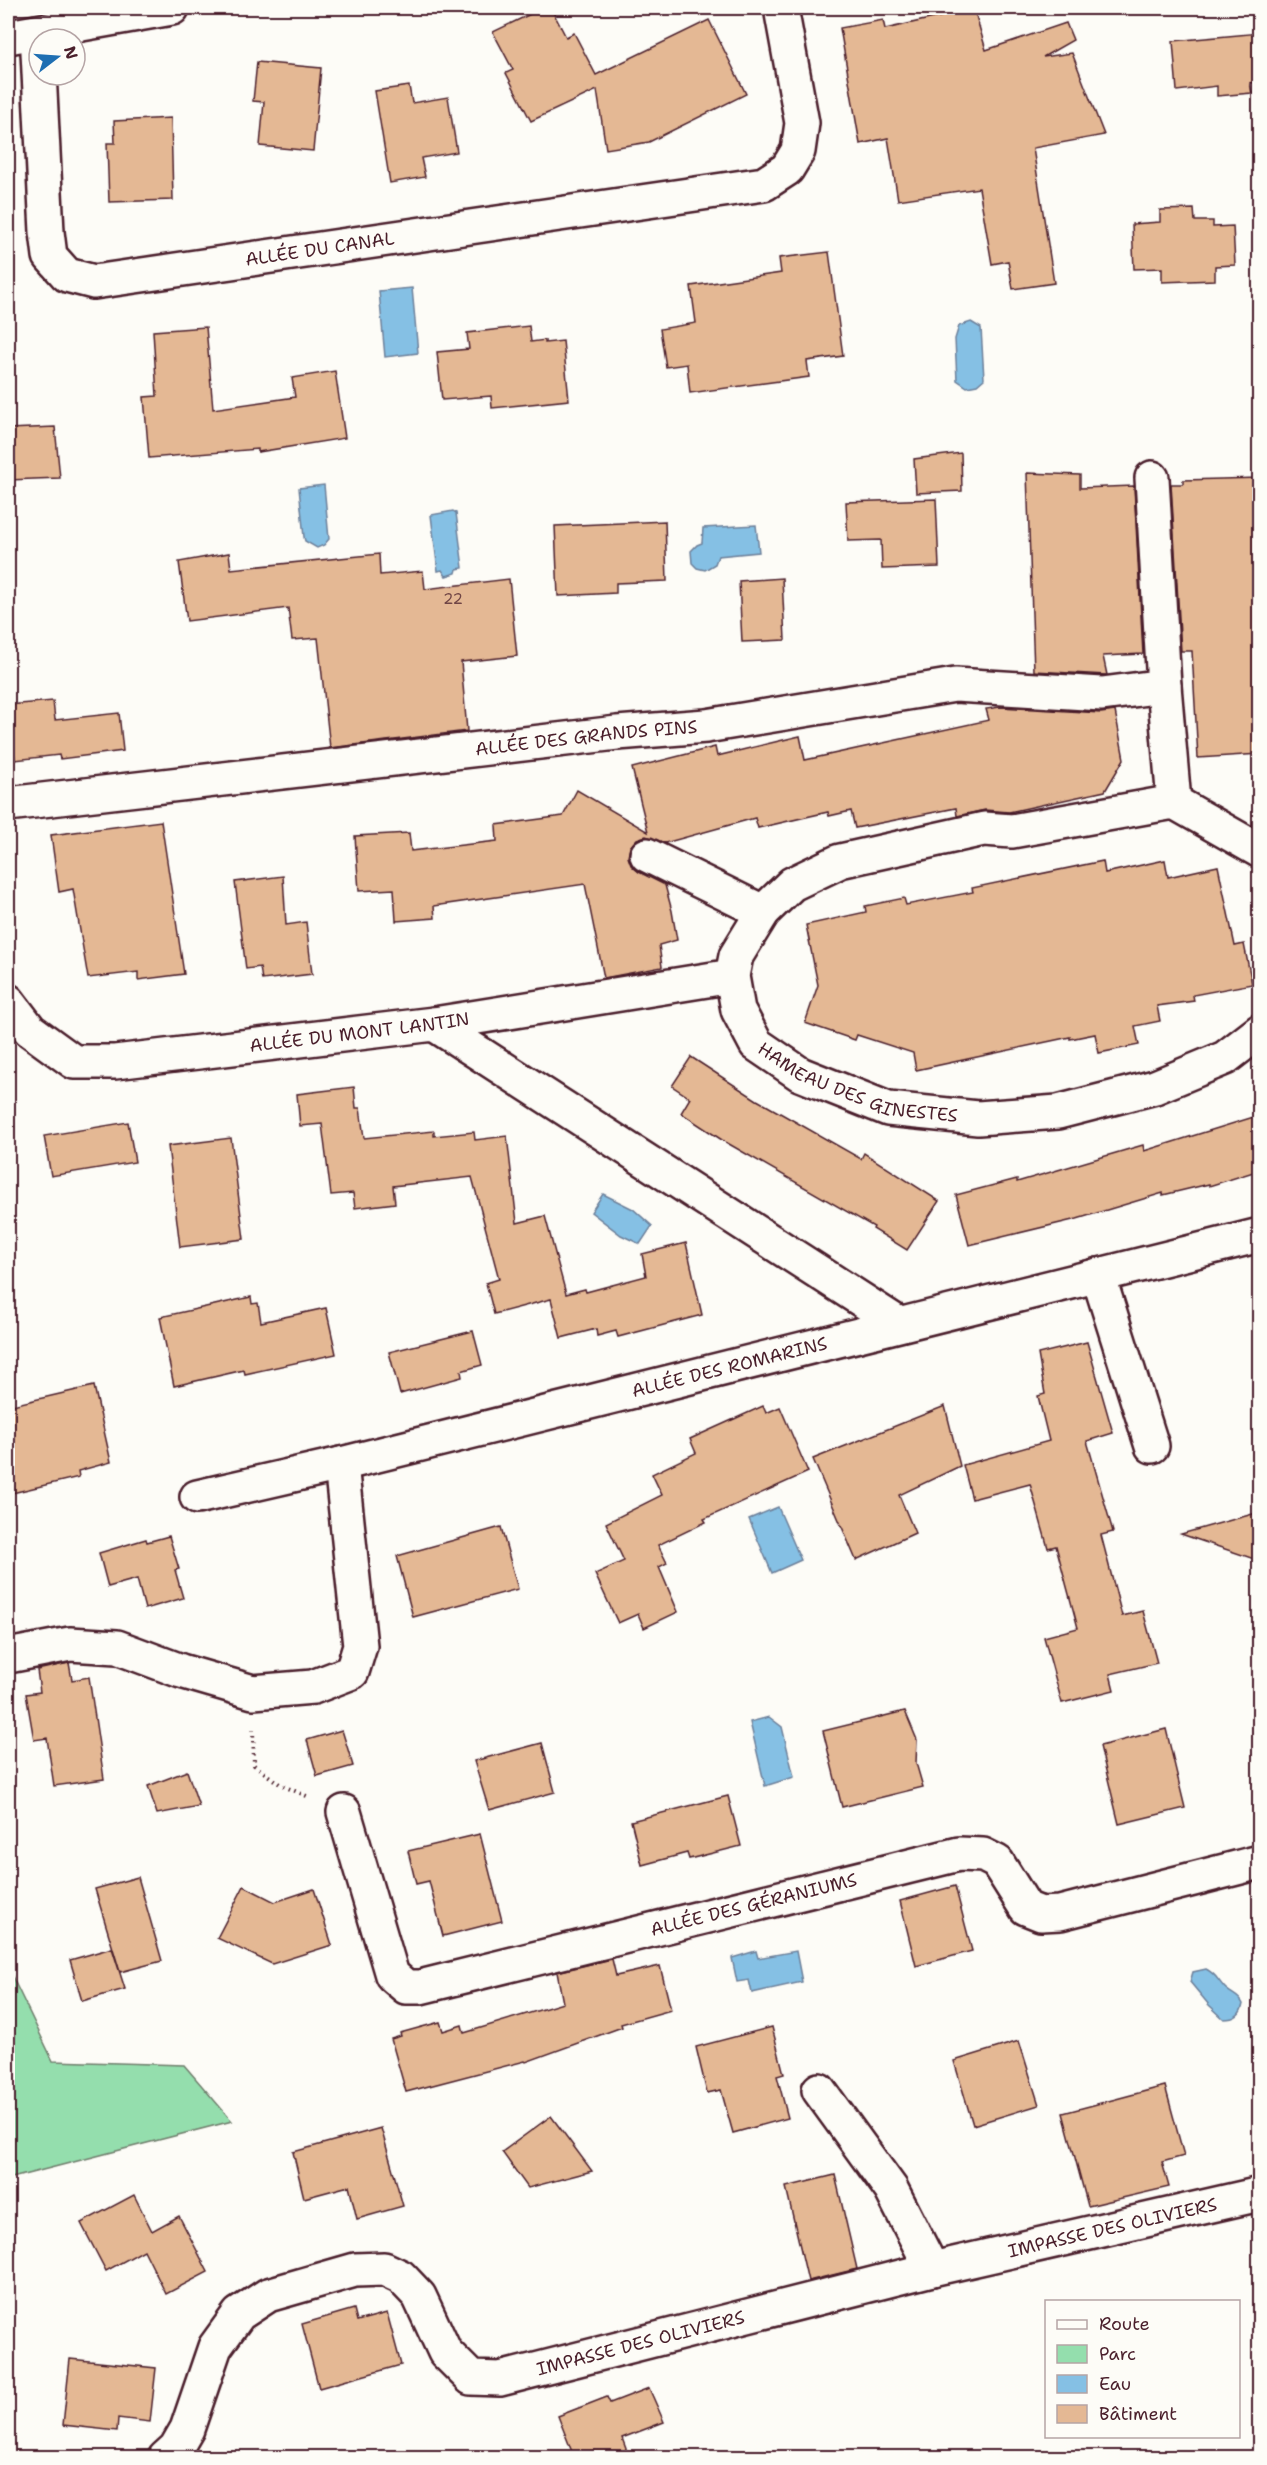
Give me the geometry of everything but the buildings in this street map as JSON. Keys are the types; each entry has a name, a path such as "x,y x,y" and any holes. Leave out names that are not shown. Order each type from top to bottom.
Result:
{"street":[{"name":"ALLÉE DU CANAL","path":"172,8 22,34 50,256 67,275 94,282 764,184 787,169 798,151 802,123 781,8"},
{"path":"1152,478 1164,686 1174,802 1260,851"},
{"name":"ALLÉE DES GRANDS PINS","path":"8,804 617,733 706,726 955,685 1102,694 1164,686"},
{"name":"HAMEAU DES GINESTES","path":"1174,802 1011,831 984,829 840,861 792,884 763,912 736,956 732,976 738,1010 756,1044 800,1074 888,1109 978,1119 1058,1112 1155,1088 1225,1058 1260,1031"},
{"path":"647,855 763,912"},
{"name":"ALLÉE DU MONT LANTIN","path":"8,1001 30,1030 74,1062 115,1062 434,1024 732,976"},
{"path":"434,1024 899,1324"},
{"name":"ALLÉE DES ROMARINS","path":"197,1497 341,1464 1260,1235"},
{"path":"1098,1275 1152,1446"},
{"path":"8,1656 70,1644 117,1647 181,1671 253,1692 313,1687 352,1672 360,1646 341,1464"},
{"name":"ALLÉE DES GÉRANIUMS","path":"344,1812 392,1975 406,1987 420,1987 959,1854 983,1855 997,1862 1026,1908 1041,1914 1060,1913 1260,1862"},
{"path":"819,2090 891,2189 932,2269"},
{"name":"IMPASSE DES OLIVIERS","path":"165,2457 176,2448 187,2428 214,2346 239,2314 268,2295 355,2270 384,2269 401,2277 419,2296 445,2352 471,2378 500,2379 932,2269 1260,2194"}],"path":[{"path":"253,1692 254,1764 281,1785 344,1812"}],"green space":[{"path":"8,1968 53,2061 184,2065 232,2121 8,2179"}],"water":[{"path":"412,288 418,353 385,357 379,291"},
{"path":"971,322 981,328 984,379 977,385 967,387 957,380 955,339 959,326"},
{"path":"324,485 329,539 317,548 305,541 299,488"},
{"path":"453,511 456,513 463,568 446,576 442,570 438,571 431,515"},
{"path":"756,525 759,552 718,556 715,564 705,570 697,568 692,563 691,551 702,543 703,528"},
{"path":"603,1194 633,1209 652,1226 640,1244 621,1235 591,1212"},
{"path":"778,1507 801,1560 772,1573 749,1519"},
{"path":"769,1717 782,1727 794,1777 765,1786 750,1722"},
{"path":"756,1951 758,1958 796,1951 802,1982 752,1993 749,1980 737,1982 732,1958"},
{"path":"1206,1969 1243,2004 1237,2016 1224,2019 1190,1982 1193,1972"}]}
